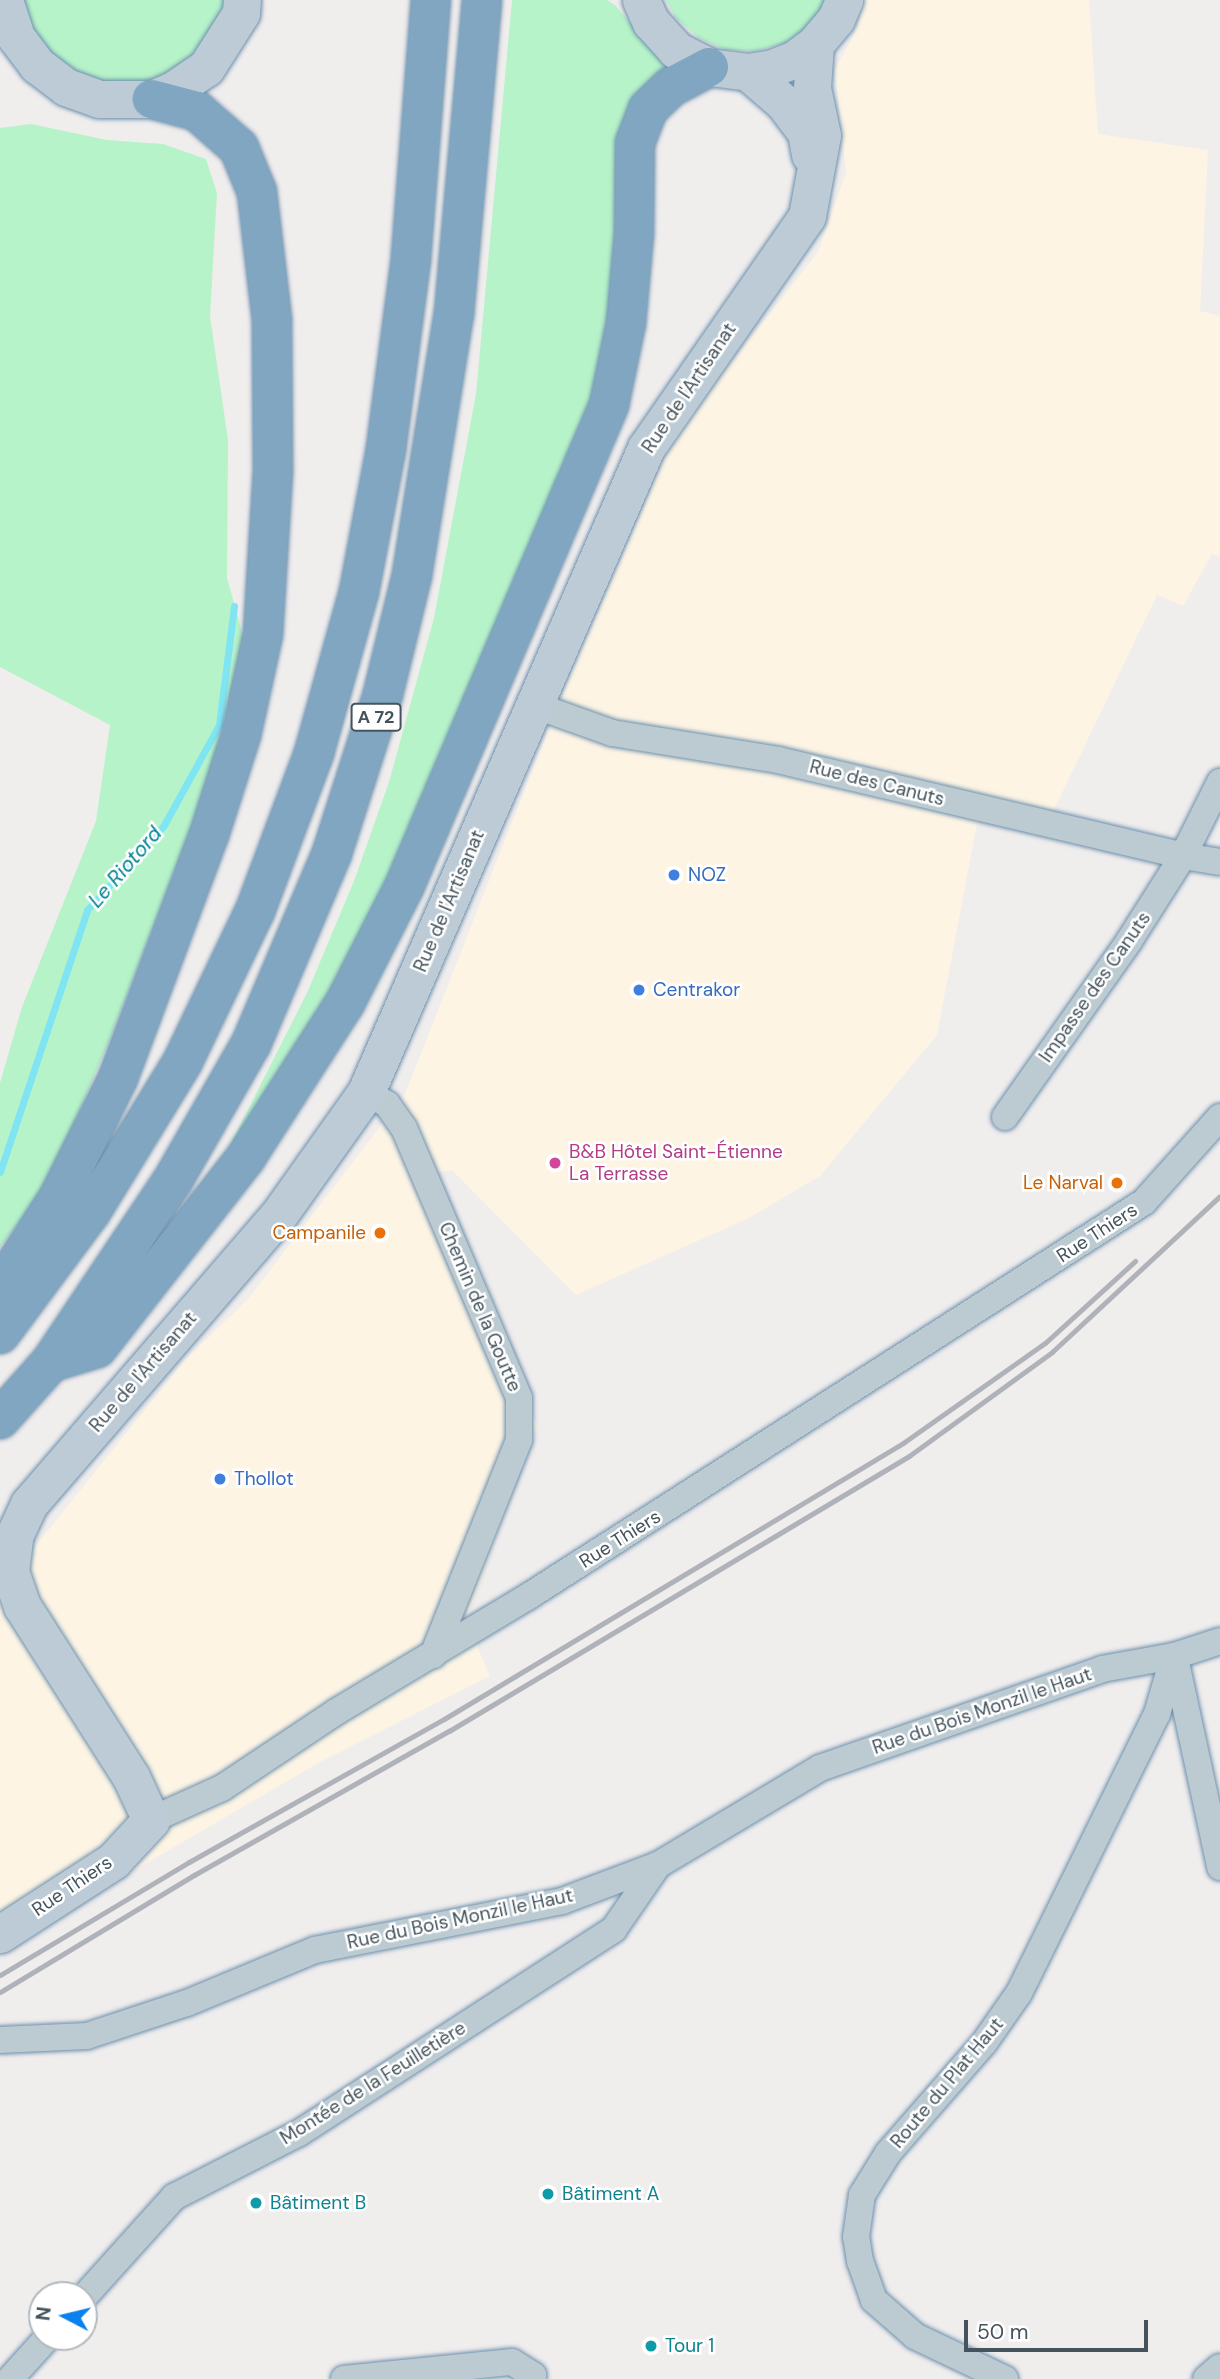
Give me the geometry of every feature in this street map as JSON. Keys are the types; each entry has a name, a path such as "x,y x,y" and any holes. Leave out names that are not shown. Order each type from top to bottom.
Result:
{"highway":[{"name":"A 72","path":"0,1334 90,1213 183,1061 255,911 314,753 359,592 388,436 411,258 431,0"},
{"name":"A 72","path":"0,1419 51,1362 173,1180 251,1044 332,853 383,694 412,575 454,314 482,0"},
{"path":"51,1362 97,1348 246,1157 345,1003 387,920 609,405 625,323 635,233 635,143 648,109 671,87 709,67"},
{"path":"0,1288 59,1197 90,1140 118,1078 209,835 241,734 262,634 273,444 272,320 257,192 239,148 197,111 152,99"}],"street":[{"path":"4,0 16,37 37,65 66,87 99,99 152,99 173,90 206,68 249,4"},
{"path":"641,0 651,22 676,50 709,67 748,72 772,68 795,59 815,44 836,19 844,0"},
{"name":"Rue de l'Artisanat","path":"151,1820 131,1777 32,1627 5,1574 15,1534 29,1504 278,1216 366,1092 646,448 807,216 822,135 812,88 815,44"},
{"name":"Rue de l'Artisanat","path":"748,72 784,103 806,132 815,180"},
{"name":"Rue des Canuts","path":"534,705 612,733 778,760 1183,856 1220,862"},
{"name":"Impasse des Canuts","path":"1005,1117 1129,941 1183,856 1220,782"},
{"name":"Chemin de la Goutte","path":"366,1092 387,1104 404,1128 519,1398 519,1440 432,1655"},
{"name":"Rue Thiers","path":"0,1934 113,1861 151,1820 222,1788 336,1712 682,1500 1144,1202 1220,1117"},
{"name":"Rue du Bois Monzil le Haut","path":"0,2040 88,2036 187,2003 315,1950 562,1901 658,1865 820,1768 1102,1669 1174,1656 1220,1641"},
{"path":"1174,1656 1220,1867"},
{"name":"Route du Plat Haut","path":"1005,2379 915,2336 874,2300 860,2261 856,2237 862,2195 888,2154 984,2043 1019,1993 1157,1714 1174,1656"},
{"name":"Montée de la Feuilletière","path":"98,2281 174,2197 299,2133 614,1929 658,1865"},
{"path":"10,2379 35,2351"},
{"path":"344,2379 512,2362 533,2375 532,2379"},
{"path":"1206,2379 1220,2367"}],"shaded area":[{"path":"862,0 1089,0 1098,134 1208,150 1200,311 1220,316 1220,557 1212,554 1183,606 1157,595 1052,814 982,797 937,1035 820,1176 747,1219 576,1295 453,1171 437,1171 451,1217 537,1425 466,1621 490,1676 320,1762 104,1888 0,1954 0,1576 25,1559 185,1360 248,1299 405,1094 564,690 675,435 818,252 846,173 835,69 858,27"}],"green space":[{"path":"15,0 229,0 211,44 150,86 113,89 46,59"},
{"path":"512,0 607,0 615,5 672,73 660,84 602,378 360,949 234,1144 232,1141 307,993 354,881 389,782 434,618 476,394"},
{"path":"666,0 827,0 809,26 785,43 756,51 726,50 699,38 676,18"},
{"path":"31,124 107,140 163,144 206,159 217,193 210,316 228,440 227,578 244,639 206,791 110,1039 46,1189 0,1247 0,1083 22,1007 96,821 110,725 0,667 0,128"}],"waterway":[{"name":"Le Riotord","path":"0,1172 87,910 164,825 219,725 234,606"}],"railway":[{"path":"0,1992 194,1875 449,1731 909,1456 1052,1352 1220,1196"},
{"path":"0,1975 189,1862 444,1719 903,1443 1045,1343 1135,1261"}],"place":[{"name":"NOZ","path":"674,875"},
{"name":"Centrakor","path":"639,990"},
{"name":"B&B Hôtel Saint-Étienne La Terrasse","path":"555,1163"},
{"name":"Le Narval","path":"1117,1183"},
{"name":"Campanile","path":"380,1233"},
{"name":"Thollot","path":"220,1479"},
{"name":"Bâtiment A","path":"548,2194"},
{"name":"Bâtiment B","path":"256,2203"},
{"name":"Tour 1","path":"651,2346"}]}
